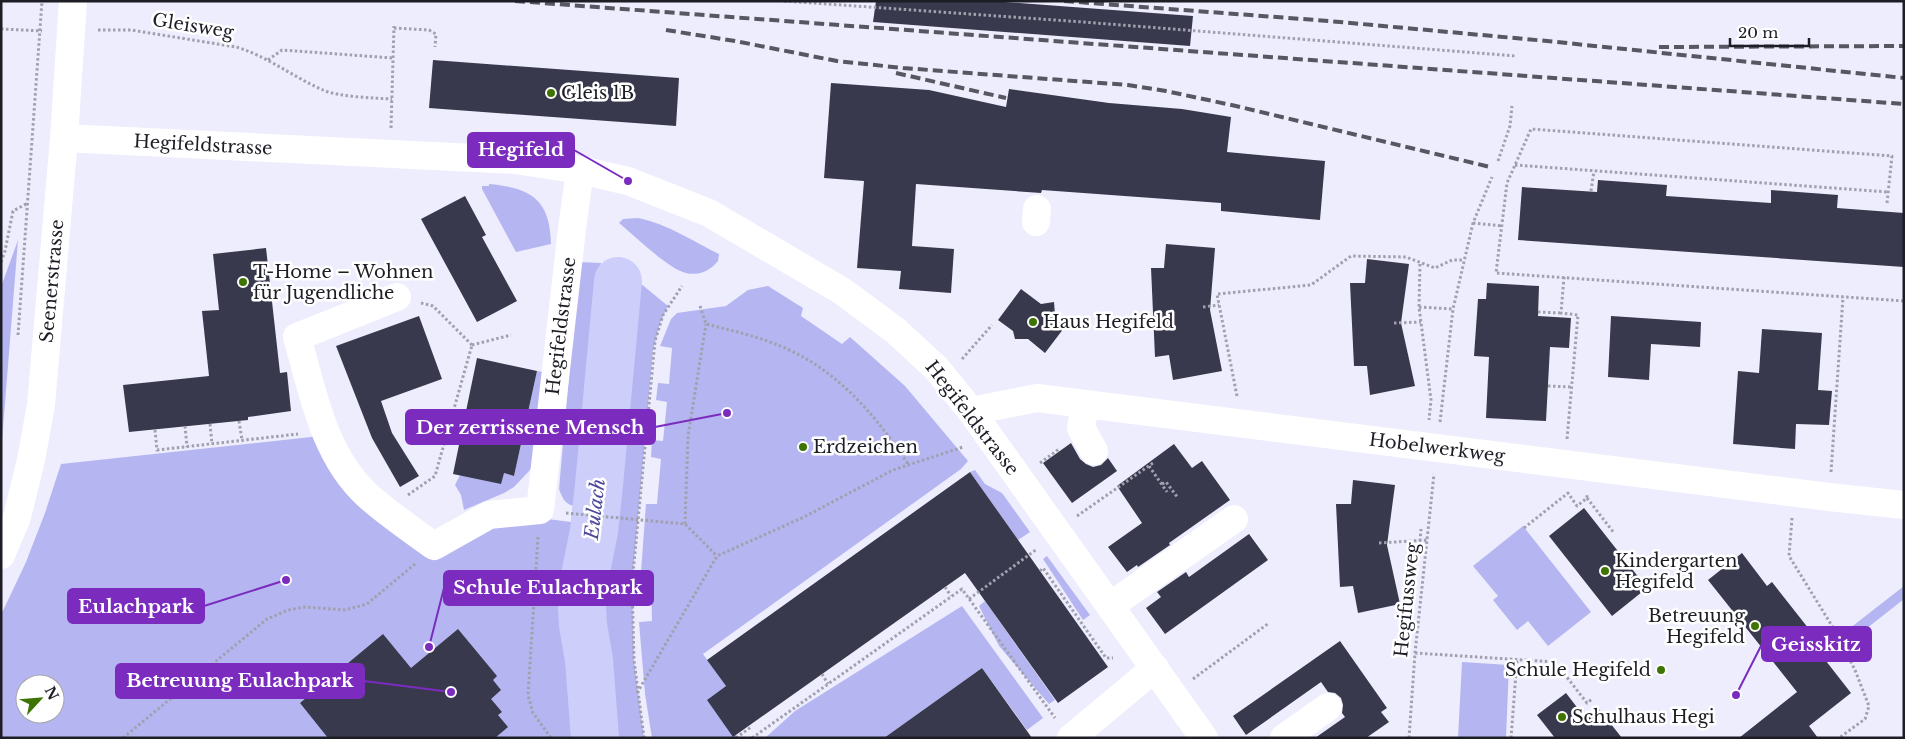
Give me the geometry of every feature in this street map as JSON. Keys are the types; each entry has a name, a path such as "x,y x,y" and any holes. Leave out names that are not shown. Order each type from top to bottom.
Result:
{"street":[{"name":"Seenerstrasse","path":"1,555 17,517 31,460 41,405 74,1"},
{"name":"Hegifeldstrasse","path":"64,138 515,160 580,170 628,182 710,213 842,291 896,331 937,369 978,421 1204,738"},
{"name":"Hegifeldstrasse","path":"540,510 580,170"},
{"path":"397,297 297,337 324,431 339,462 367,495 434,546 489,516 540,510"},
{"name":"Hobelwerkweg","path":"978,421 1037,398 1904,505"},
{"path":"1085,405 1081,428 1094,451"},
{"path":"1110,606 1234,520"},
{"path":"1064,730 1155,668"},
{"path":"1284,738 1328,707"}],"path":[{"path":"17,342 42,1"},
{"path":"784,1 1516,56"},
{"path":"391,133 394,27 429,30 436,34 435,48"},
{"path":"1,29 34,31"},
{"name":"Gleisweg","path":"111,30 131,30 236,47 252,51 325,92 392,99"},
{"path":"268,60 282,50 393,58"},
{"path":"1498,161 1510,126 1512,106"},
{"path":"1887,203 1892,156 1531,128 1507,183 1496,272 1904,301"},
{"path":"1515,166 1888,192"},
{"path":"1591,191 1594,171"},
{"path":"1440,425 1452,309 1473,223 1492,178"},
{"path":"1,262 5,251 12,211 28,203"},
{"path":"1473,223 1502,226"},
{"path":"1236,423 1238,409 1236,383 1217,294 1311,285 1351,256 1406,257 1434,268 1452,260 1464,260"},
{"path":"1420,264 1419,307 1431,400 1429,423"},
{"path":"1561,313 1564,277"},
{"path":"644,738 637,693 632,584 637,520 655,341 663,314 682,286"},
{"path":"397,297 432,306 472,345"},
{"path":"1829,497 1843,297"},
{"path":"1203,307 1219,305"},
{"path":"685,524 688,436 706,324 700,306"},
{"path":"1419,307 1452,309"},
{"path":"1538,312 1578,314 1565,464"},
{"path":"1394,323 1421,322"},
{"path":"706,324 770,342 823,369 861,402 908,464"},
{"path":"960,362 992,325"},
{"path":"472,345 512,335"},
{"path":"403,498 435,476 472,345"},
{"path":"1548,386 1572,387"},
{"path":"239,421 242,440"},
{"path":"637,693 717,556 804,517 878,477 908,464 965,446 978,421"},
{"path":"210,424 212,444"},
{"path":"185,426 187,447"},
{"path":"155,430 158,450 272,437"},
{"path":"1037,466 1059,450"},
{"path":"1076,517 1153,463"},
{"path":"1149,466 1167,492"},
{"name":"Hegifussweg","path":"1409,738 1415,652 1435,466"},
{"path":"1162,484 1166,482 1178,498"},
{"path":"1587,491 1587,498 1614,533"},
{"path":"1524,528 1568,494 1577,506 1587,498"},
{"path":"540,510 528,695 533,713 551,738"},
{"path":"572,514 685,524 717,556"},
{"path":"1792,517 1789,556 1837,634 1870,706 1865,720 1839,738"},
{"path":"1420,541 1421,529"},
{"path":"1380,543 1427,540"},
{"path":"969,599 1044,544"},
{"path":"123,738 267,619 288,610 306,607 345,610 366,604 434,546"},
{"path":"1040,571 1043,568 1106,658 1116,658"},
{"path":"945,588 951,596"},
{"path":"752,738 962,589 1064,730"},
{"path":"1192,679 1269,623"},
{"path":"1415,652 1554,662 1587,703 1592,699"},
{"path":"1511,738 1516,660"},
{"path":"822,674 828,684"},
{"path":"736,738 751,727"}],"shaded area":[{"path":"489,184 516,189 527,193 535,199 542,206 547,216 551,244 516,252 482,189 482,186 489,186"},
{"path":"638,218 660,224 719,254 718,261 708,270 700,273 691,274 679,270 661,259 619,223 623,219"},
{"path":"18,240 1,453 1,287"},
{"path":"579,262 601,263 600,280 640,283 668,306 660,323 653,350 632,584 634,661 644,738 1,738 1,615 26,562 61,464 320,436 404,535 491,525 532,517 571,522 573,506 562,497 559,489"},
{"path":"768,286 803,308 801,316 842,344 850,337 905,386 968,461 961,469 703,654 726,686 710,698 738,738 652,738 645,694 639,622 652,621 651,573 641,572 646,504 657,504 661,459 651,457 652,440 663,441 667,402 656,400 658,383 669,384 672,348 660,346 671,319 677,313 726,306 748,290"},
{"path":"537,371 548,373 537,457 530,470 514,487 464,510 461,495 455,485 460,475 504,473 514,476"},
{"path":"975,470 985,484 1002,493 1030,532 1018,540 970,472"},
{"path":"1523,526 1591,612 1548,646 1528,621 1517,630 1493,600 1498,596 1473,566"},
{"path":"1047,556 1090,615 1083,620 1043,559"},
{"path":"1904,586 1904,599 1843,647 1836,639"},
{"path":"985,601 1055,700 1049,704 999,646 979,606"},
{"path":"962,606 1043,718 1027,730 982,668 884,738 765,738 795,711"},
{"path":"1462,662 1509,665 1506,738 1458,738"}],"building":[{"path":"876,1 991,1 1193,16 1190,46 873,22"},
{"path":"433,60 679,78 676,126 429,108"},
{"path":"831,83 929,90 1006,107 1009,89 1109,103 1182,109 1231,117 1227,152 1325,161 1320,220 1221,211 1221,203 1042,190 1041,193 916,184 912,246 954,249 951,293 899,289 901,271 857,268 864,181 824,178"},
{"path":"1598,180 1667,185 1666,196 1771,203 1771,190 1838,195 1837,208 1904,213 1904,267 1518,240 1522,187 1597,192"},
{"path":"465,196 486,235 482,237 517,301 477,322 421,219"},
{"path":"1166,244 1215,248 1210,310 1222,371 1173,380 1169,355 1155,357 1151,268 1164,268"},
{"path":"266,248 280,373 287,372 291,411 248,417 248,420 129,432 123,385 209,376 202,311 219,310 213,254"},
{"path":"1367,259 1409,264 1401,323 1415,386 1370,395 1367,366 1354,366 1350,283 1365,283"},
{"path":"1487,283 1539,286 1538,316 1571,318 1569,348 1550,347 1546,421 1486,418 1489,357 1474,356 1478,299 1486,299"},
{"name":"Haus Hegifeld","path":"1021,289 1041,304 1054,302 1055,315 1067,324 1045,353 1028,339 1015,339 1013,331 998,320"},
{"path":"419,316 442,379 381,401 392,433 419,476 400,487 372,438 336,346"},
{"path":"1611,316 1701,322 1700,347 1651,344 1649,380 1608,377"},
{"path":"1762,329 1822,333 1818,390 1832,391 1829,425 1796,424 1795,449 1733,444 1738,371 1759,373"},
{"path":"477,358 537,371 514,476 504,473 501,484 453,474"},
{"path":"1071,443 1080,459 1086,464 1093,467 1101,465 1108,458 1117,471 1072,503 1043,463"},
{"path":"1174,444 1192,468 1202,461 1230,500 1169,543 1170,545 1138,567 1137,565 1127,572 1108,547 1142,523 1117,486"},
{"path":"970,472 1108,667 1058,703 965,573 733,737 707,700 726,686 707,660"},
{"path":"1353,480 1395,485 1387,545 1400,604 1358,613 1353,586 1340,587 1336,504 1351,504"},
{"name":"Kindergarten Hegifeld","path":"1584,508 1647,588 1612,616 1549,536"},
{"path":"1249,534 1268,560 1165,634 1146,608 1161,597 1157,592 1186,572 1189,577"},
{"path":"1742,553 1767,586 1772,582 1831,657 1826,661 1851,693 1809,726 1818,738 1739,738 1797,692 1708,580"},
{"path":"458,629 497,676 493,680 501,690 491,699 502,712 498,715 508,727 495,738 328,738 300,703 383,634 411,668"},
{"path":"1340,641 1387,708 1381,712 1389,722 1366,738 1315,738 1345,717 1342,713 1343,705 1341,698 1335,693 1328,692 1321,682 1246,735 1233,716"},
{"path":"982,668 1032,738 884,738"},
{"name":"Schulhaus Hegi","path":"1566,693 1586,719 1599,709 1622,738 1555,738 1537,715"}],"waterway":[{"name":"Eulach","path":"595,738 589,660 582,608 586,571 594,531 618,281"}],"railway":[{"path":"515,1 1904,104"},
{"path":"1064,1 1329,21 1547,41 1904,78"},
{"path":"666,30 837,61 903,68 1128,85 1166,91 1490,167"},
{"path":"1659,47 1904,46"},
{"path":"896,73 1006,98"}],"place":[{"name":"Gleis 1B","path":"551,93"},
{"name":"Hegifeld","path":"628,181"},
{"name":"T-Home – Wohnen für Jugendliche","path":"243,282"},
{"name":"Haus Hegifeld","path":"1033,322"},
{"name":"Der zerrissene Mensch","path":"727,413"},
{"name":"Erdzeichen","path":"803,447"},
{"name":"Kindergarten Hegifeld","path":"1605,571"},
{"name":"Eulachpark","path":"286,580"},
{"name":"Betreuung Hegifeld","path":"1755,626"},
{"name":"Schule Eulachpark","path":"429,647"},
{"name":"Schule Hegifeld","path":"1661,670"},
{"name":"Betreuung Eulachpark","path":"451,692"},
{"name":"Geisskitz","path":"1736,695"},
{"name":"Schulhaus Hegi","path":"1562,717"}]}
